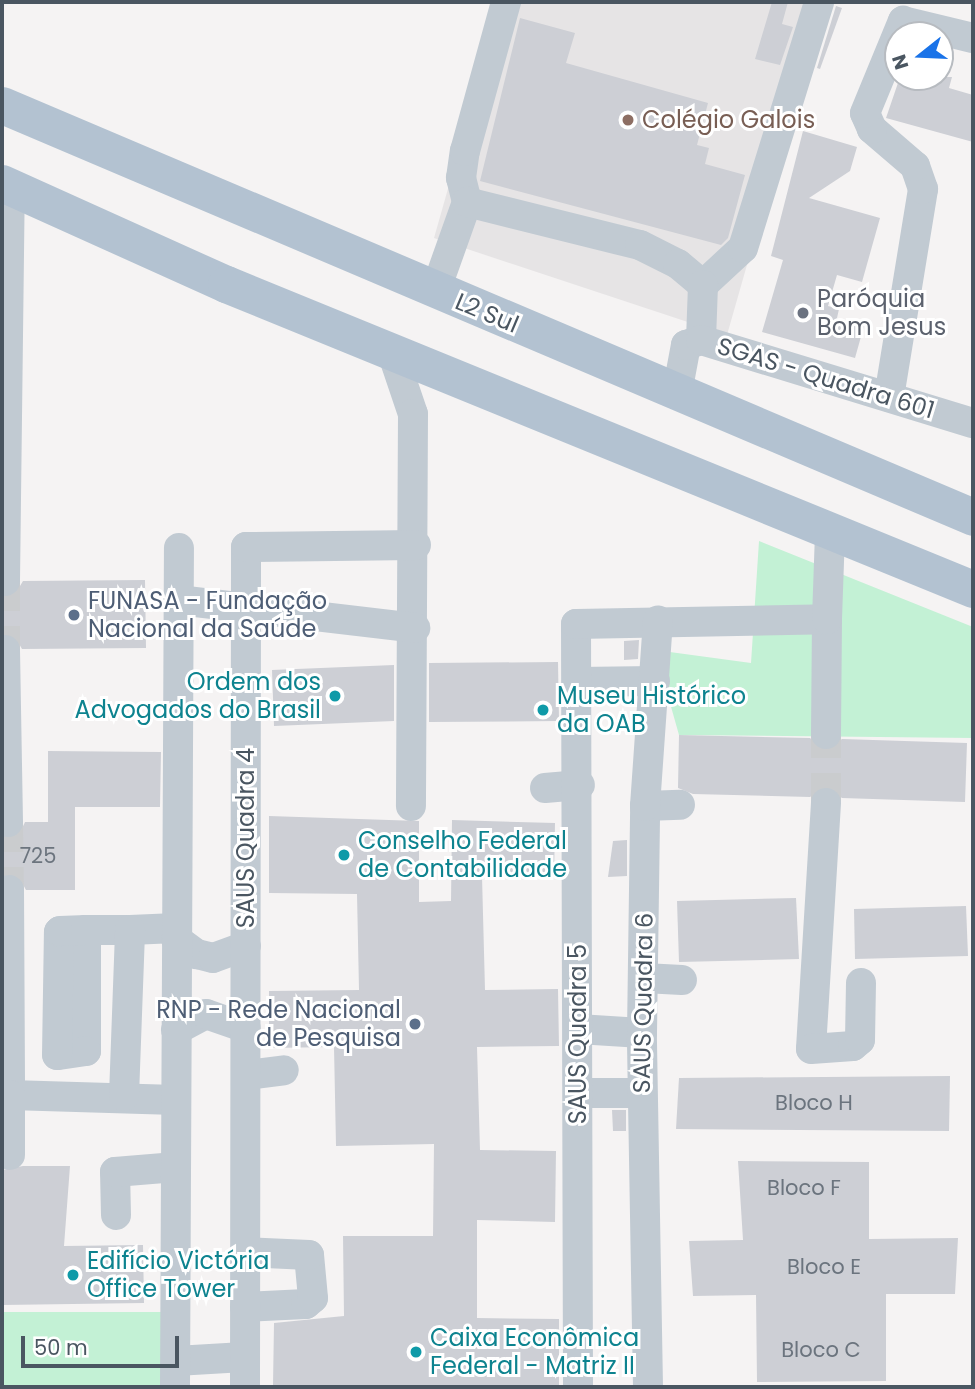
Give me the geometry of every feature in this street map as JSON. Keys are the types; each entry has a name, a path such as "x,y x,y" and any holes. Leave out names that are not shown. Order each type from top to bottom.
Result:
{"main road":[{"name":"L2 Sul","path":"2,105 435,292 973,517"},
{"path":"6,185 392,352 973,589"}],"street":[{"path":"435,292 467,202 461,178 465,151 506,2"},
{"path":"701,340 703,285 743,248 819,2"},
{"path":"889,397 923,189 915,166 872,129 865,113 903,22 973,38"},
{"path":"5,581 6,185"},
{"path":"467,202 640,246 677,264 703,285"},
{"name":"SGAS - Quadra 601","path":"677,393 686,345 701,340 973,423"},
{"path":"392,352 414,414 416,545 411,806"},
{"path":"414,414 424,397 461,380"},
{"path":"826,734 830,531"},
{"name":"SAUS Quadra 4","path":"245,1387 246,547 416,545"},
{"path":"178,548 176,1374 244,1357"},
{"path":"178,600 247,604 415,628"},
{"path":"658,620 827,619"},
{"name":"SAUS Quadra 5","path":"579,1387 580,785 576,624 658,620"},
{"name":"SAUS Quadra 6","path":"648,1387 642,1033 645,806 658,620"},
{"path":"5,650 8,822"},
{"path":"578,682 655,681"},
{"path":"545,788 580,785"},
{"path":"826,803 811,1049 853,1046 860,1040 861,983"},
{"path":"645,806 680,805"},
{"path":"9,890 10,1155"},
{"path":"21,937 23,1051 57,1055 86,1051 86,930 176,934"},
{"path":"124,1096 130,930"},
{"name":"SAUS Quadra 4","path":"176,934 197,954 214,957 246,946"},
{"path":"644,978 682,980"},
{"path":"176,1030 206,1014 246,1028"},
{"path":"578,1030 642,1033"},
{"path":"246,1075 284,1070"},
{"path":"578,1093 642,1093"},
{"path":"10,1095 124,1096 176,1100"},
{"path":"116,1215 115,1172 176,1167"},
{"path":"245,1252 309,1255 313,1298 306,1304 245,1307"}],"shaded area":[{"name":"Colégio Galois","path":"501,2 822,2 727,335 434,238"}],"green space":[{"path":"759,541 973,627 973,738 679,735 655,650 751,663"},
{"path":"2,1312 167,1312 166,1387 2,1387"}],"building":[{"path":"772,2 788,2 782,24 793,27 780,65 755,59"},
{"path":"836,6 842,8 820,69 817,68"},
{"path":"520,18 575,33 566,63 708,103 697,145 709,148 705,164 745,175 728,238 721,245 480,181"},
{"path":"954,89 973,95 973,142 886,118 895,91"},
{"path":"803,131 857,147 850,171 809,198 880,218 862,282 837,275 828,306 839,309 837,318 864,326 855,358 762,332 783,260 771,256"},
{"name":"FUNASA - Fundação Nacional da Saúde","path":"145,580 146,648 22,649 14,635 2,633 2,598 14,596 23,581"},
{"path":"639,640 638,659 624,660 624,641"},
{"path":"558,662 559,721 429,722 429,663"},
{"name":"Ordem dos Advogados do Brasil","path":"394,665 394,721 274,726 272,670"},
{"path":"679,735 810,738 825,751 842,739 967,743 965,802 842,798 826,786 810,797 693,794 678,788"},
{"path":"48,751 161,752 160,807 75,807 75,890 26,890 18,875 2,874 2,838 18,837 25,822 48,822"},
{"path":"269,816 419,821 419,902 451,901 452,820 555,823 554,877 482,876 485,990 558,989 559,1046 477,1047 480,1150 556,1151 555,1222 477,1220 477,1318 559,1319 559,1387 273,1385 274,1323 344,1316 343,1236 433,1236 434,1144 336,1146 334,1047 269,1048 269,991 359,990 357,894 269,893"},
{"path":"627,840 627,876 608,877 613,841"},
{"path":"796,898 799,959 679,962 677,901"},
{"path":"966,906 968,956 855,959 854,909"},
{"path":"950,1076 949,1131 676,1129 679,1078"},
{"path":"612,1110 626,1110 626,1131 613,1131"},
{"path":"738,1161 869,1162 869,1239 958,1238 955,1294 886,1294 886,1381 757,1382 756,1295 693,1296 689,1241 743,1240"},
{"name":"Edifício Victória Office Tower","path":"23,1166 70,1166 64,1246 143,1245 144,1303 2,1305 2,1170"}],"tunnel":[{"path":"5,581 5,650"},
{"path":"826,734 826,803"},
{"path":"8,822 9,890"}],"place":[{"name":"Colégio Galois","path":"628,120"},
{"name":"Paróquia Bom Jesus","path":"803,313"},
{"name":"FUNASA - Fundação Nacional da Saúde","path":"74,615"},
{"name":"Ordem dos Advogados do Brasil","path":"335,696"},
{"name":"Museu Histórico da OAB","path":"543,710"},
{"name":"Conselho Federal de Contabilidade","path":"344,855"},
{"name":"RNP - Rede Nacional de Pesquisa","path":"415,1024"},
{"name":"Edifício Victória Office Tower","path":"73,1275"},
{"name":"Caixa Econômica Federal - Matriz II","path":"416,1352"}]}
